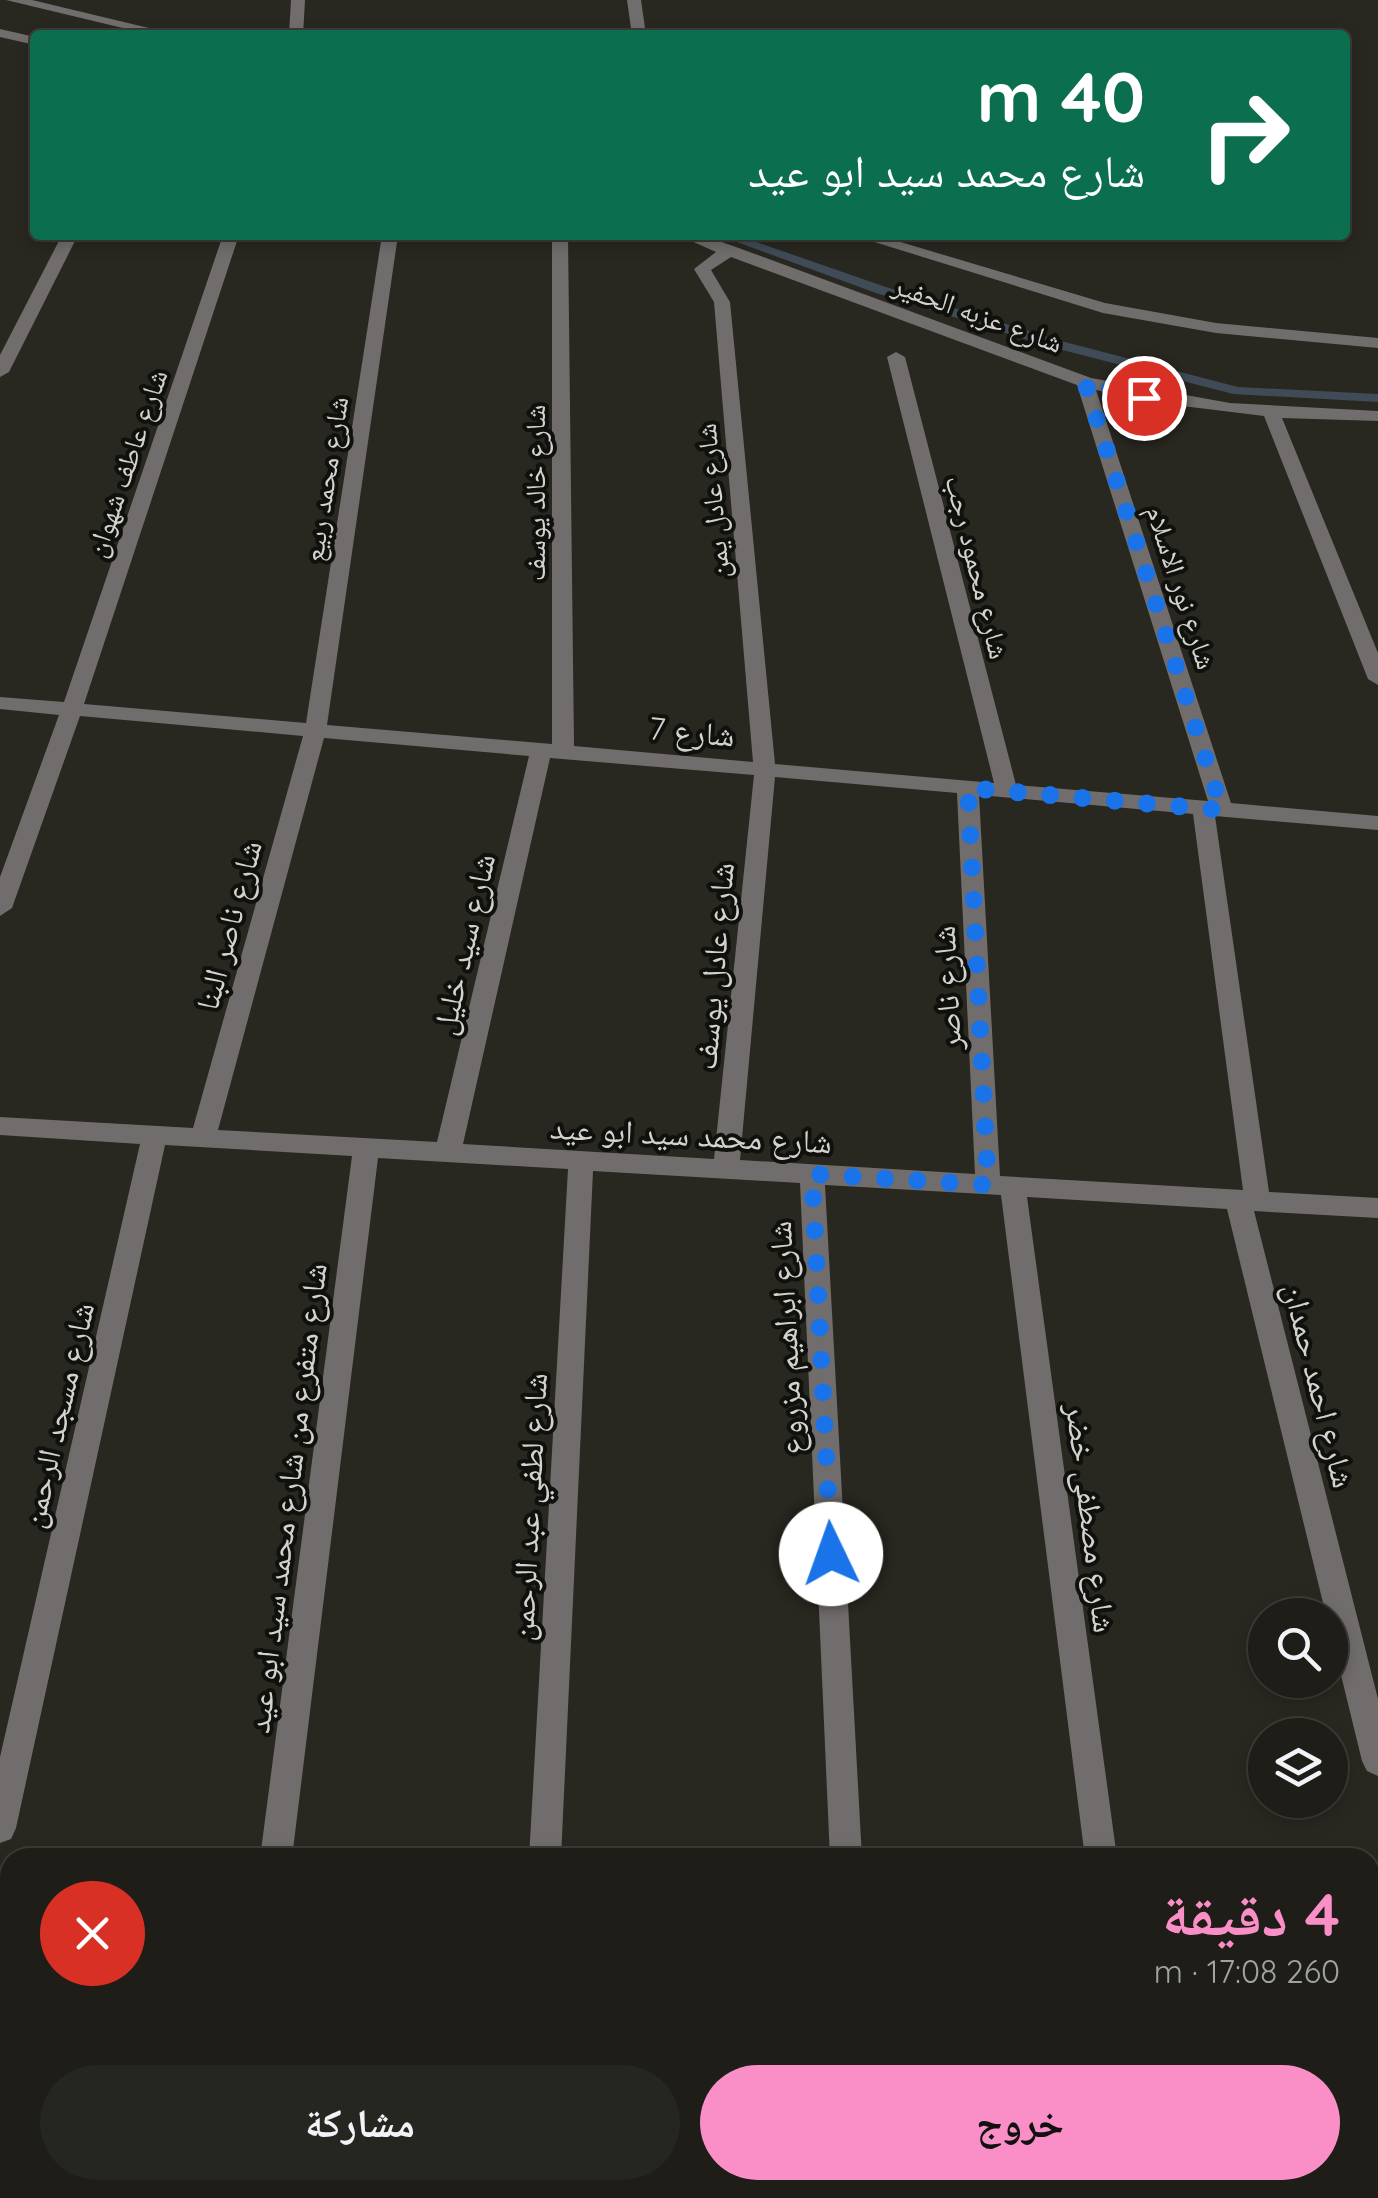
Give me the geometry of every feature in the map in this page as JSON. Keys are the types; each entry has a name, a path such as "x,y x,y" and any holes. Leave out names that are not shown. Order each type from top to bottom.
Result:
{"street":[{"path":"13,0 148,30"},
{"path":"296,30 298,0"},
{"path":"634,0 638,30"},
{"path":"0,33 30,40"},
{"path":"0,372 67,240"},
{"name":"شارع عاطف شهوان","path":"0,908 72,709 229,240"},
{"name":"شارع محمد ربيع","path":"316,730 389,240"},
{"name":"شارع خالد يوسف","path":"552,751 560,240"},
{"name":"شارع عزبه الحفير","path":"701,240 1085,382 1192,406 1272,414 1378,416"},
{"name":"شارع عزبه الحفير","path":"891,240 916,244 1103,308 1216,328 1378,343"},
{"name":"شارع عادل يمن","path":"730,250 702,269 722,302 765,770"},
{"name":"شارع محمود رجب","path":"896,357 1006,791"},
{"name":"شارع نور الاسلام","path":"1085,382 1212,809 1248,1200"},
{"path":"1272,414 1378,678"},
{"name":"شارع 7","path":"0,703 1378,823"},
{"name":"شارع ناصر البنا","path":"203,1138 316,730"},
{"name":"شارع سيد خليل","path":"448,1152 552,751"},
{"name":"شارع عادل يوسف","path":"726,1169 765,770"},
{"name":"شارع ناصر","path":"968,788 1001,1186"},
{"name":"شارع محمد سيد ابو عيد","path":"0,1126 1378,1208"},
{"name":"شارع مسجد الرحمن","path":"0,1828 156,1134"},
{"name":"شارع متفرع من شارع محمد سيد ابو عيد","path":"277,1848 366,1148"},
{"name":"شارع لطفي عبد الرحمن","path":"546,1848 581,1160"},
{"name":"شارع ابراهيم مزروع","path":"812,1174 846,1848"},
{"name":"شارع مصطفى خضر","path":"1001,1186 1100,1848"},
{"name":"شارع احمد حمدان","path":"1248,1200 1378,1761"}],"waterway":[{"path":"738,240 881,290 1056,344 1238,391 1378,398"}],"route":[{"path":"831,1554 812,1174 988,1185 968,788 1222,810 1085,382 1144,398"}]}
